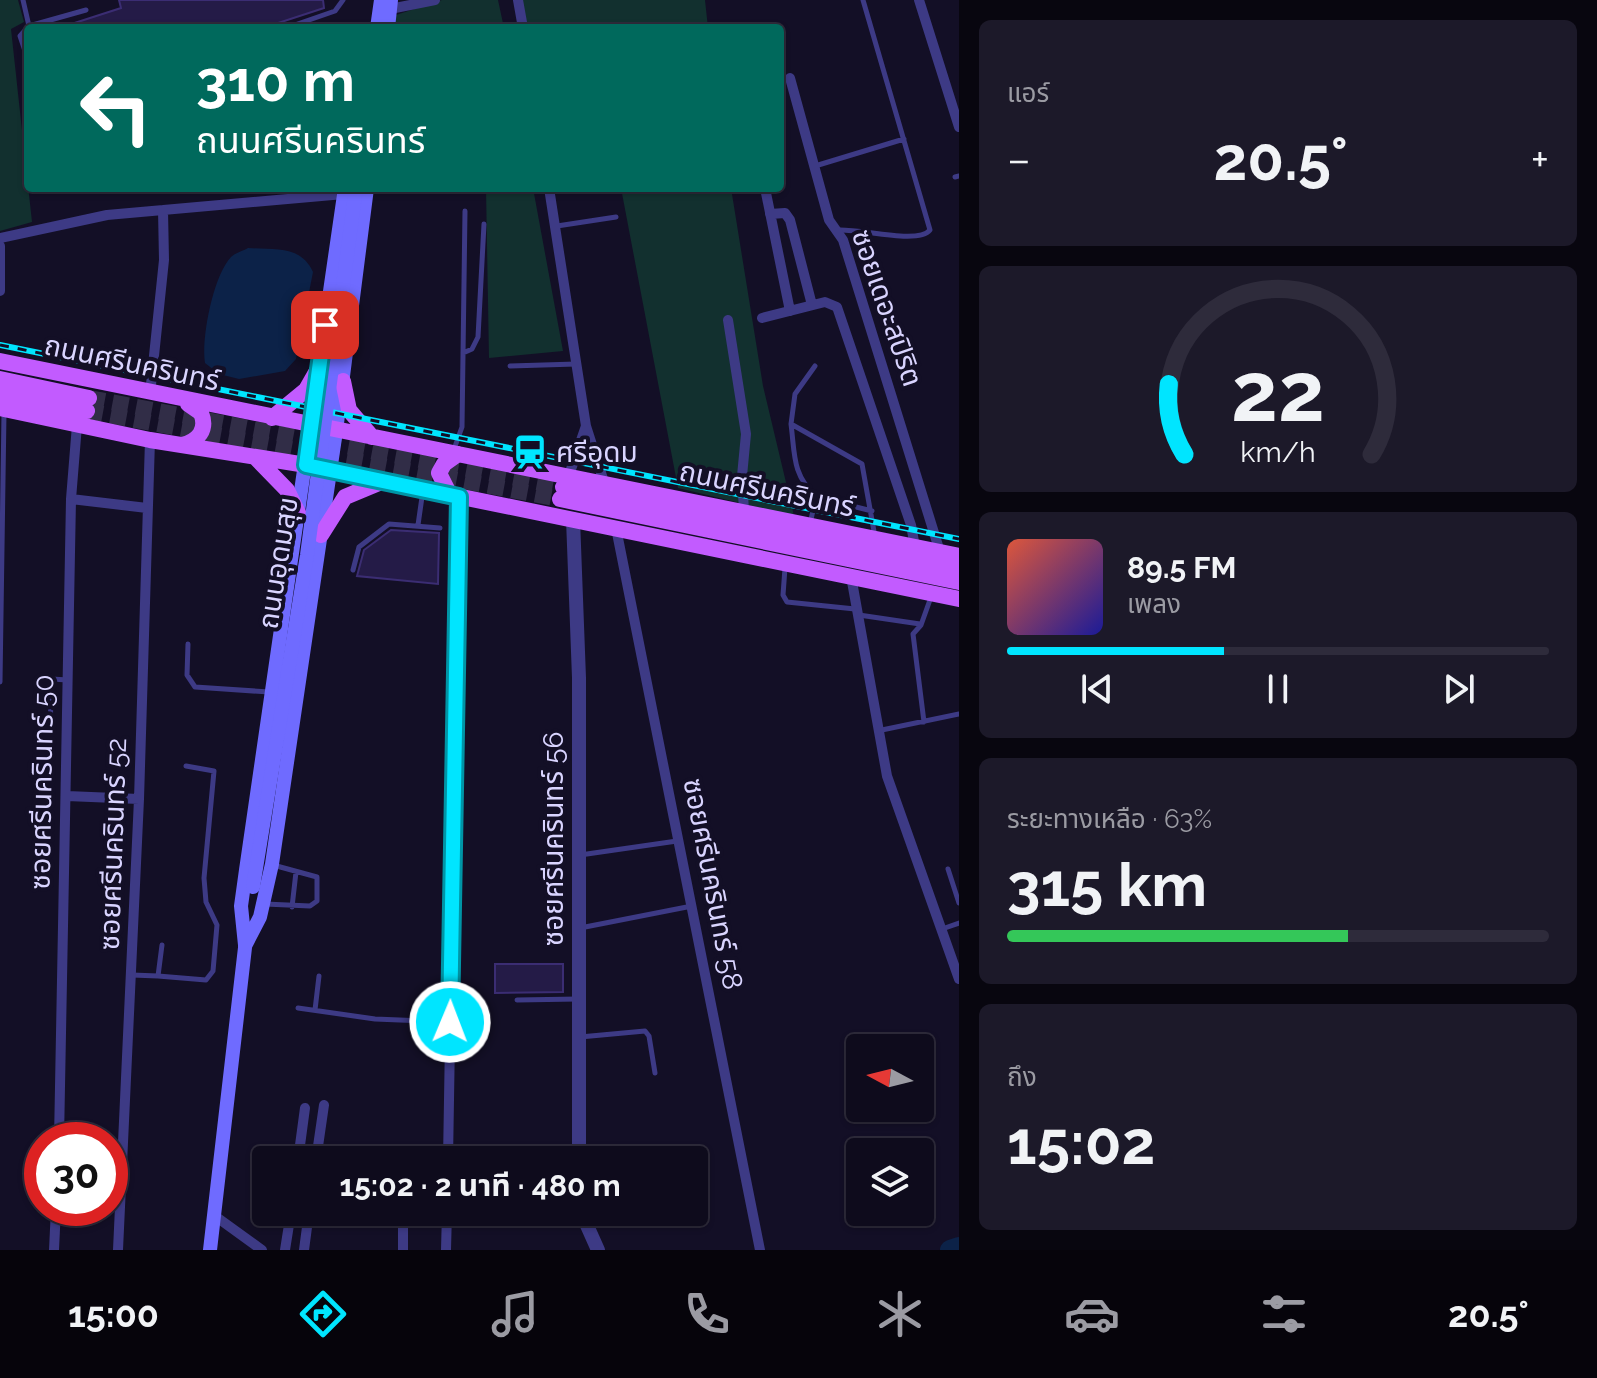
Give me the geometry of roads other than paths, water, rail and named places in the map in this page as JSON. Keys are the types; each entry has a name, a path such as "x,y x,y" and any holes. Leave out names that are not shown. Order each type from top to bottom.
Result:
{"main road":[{"path":"368,24 371,0"},
{"path":"379,24 387,3"},
{"path":"387,3 388,24"},
{"name":"ถนนอุดมสุข","path":"245,946 241,906 318,369 348,192"},
{"name":"ถนนอุดมสุข","path":"210,1250 253,887 307,555 348,192"},
{"name":"ถนนอุดมสุข","path":"245,946 264,904 272,864 331,471 367,192"},
{"path":"325,325 327,336 335,343 345,339 350,327"},
{"name":"ถนนศรีนครินทร์","path":"0,361 184,401 485,459 564,487 959,582"},
{"path":"272,418 306,390 318,369"},
{"name":"ถนนศรีนครินทร์","path":"0,379 88,404 1,403"},
{"path":"343,381 349,410 372,437"},
{"path":"180,445 197,439 204,421 201,413 184,401"},
{"path":"1,403 77,425 150,440 306,465 959,599"},
{"path":"454,496 440,480 440,468 456,453"},
{"path":"255,457 287,490 299,515"},
{"path":"321,535 345,497 383,482"},
{"name":"ถนนศรีนครินทร์","path":"564,487 604,482 959,556"},
{"name":"ถนนศรีนครินทร์","path":"564,487 959,570"},
{"path":"283,628 292,618 298,618 307,632"}],"street":[{"path":"387,3 433,0"},
{"path":"518,0 522,24"},
{"path":"919,0 959,127"},
{"name":"ซอยเดอะสปิริต","path":"790,78 829,220 843,240 940,552"},
{"path":"550,192 586,426 604,482"},
{"path":"766,192 790,311"},
{"path":"0,238 107,215 302,193"},
{"path":"150,394 164,260 163,210"},
{"path":"770,214 785,213 790,220 812,305"},
{"path":"0,246 0,291"},
{"path":"762,318 832,303 842,314 915,547"},
{"path":"728,320 746,434 742,476 744,511"},
{"name":"ซอยศรีนครินทร์ 50","path":"59,1122 71,499 77,425"},
{"path":"564,487 586,426"},
{"name":"ซอยศรีนครินทร์ 52","path":"118,1250 139,799 150,440"},
{"path":"448,1146 454,496"},
{"path":"71,499 147,508"},
{"name":"ซอยศรีนครินทร์ 56","path":"573,519 579,678 579,1146"},
{"name":"ซอยศรีนครินทร์ 58","path":"616,528 760,1250"},
{"path":"851,576 876,731 887,776 941,929 955,954 959,979"},
{"path":"67,796 139,799"},
{"path":"318,1146 324,1105"},
{"path":"300,1146 305,1108"},
{"path":"215,1216 262,1250"},
{"path":"54,1250 55,1226"},
{"path":"285,1250 289,1226"},
{"path":"304,1250 307,1226"},
{"path":"403,1226 403,1250"},
{"path":"446,1250 447,1226"},
{"path":"587,1226 598,1250"}],"lane":[{"path":"23,0 29,24"},
{"path":"298,24 335,11 343,0"},
{"path":"836,230 862,229 911,238 928,234 930,223 863,0"},
{"path":"36,24 86,10"},
{"path":"814,166 904,139"},
{"path":"456,453 462,427 465,211"},
{"path":"556,226 616,217"},
{"path":"463,354 472,349 478,337 484,224"},
{"path":"510,366 576,364"},
{"path":"815,366 795,394 791,424 797,473 801,483 816,497 872,511"},
{"path":"0,682 1,403"},
{"path":"791,424 862,464 875,538"},
{"path":"418,525 423,490"},
{"path":"809,525 816,497"},
{"path":"353,570 359,547 389,524 440,528"},
{"path":"785,563 783,595 787,602 921,625"},
{"path":"924,722 913,634 921,625 933,594"},
{"path":"188,644 187,675 195,687 274,692"},
{"path":"49,839 51,679 69,680"},
{"path":"876,731 959,714"},
{"path":"131,975 206,980 213,971 217,925 206,902 204,878 214,771 186,766"},
{"path":"579,855 680,840"},
{"path":"264,904 292,907 315,904 320,888 317,877 272,864"},
{"path":"948,869 959,903"},
{"path":"292,907 296,872"},
{"path":"579,928 693,906"},
{"path":"941,929 959,923"},
{"path":"158,976 162,945"},
{"path":"315,1010 319,976"},
{"path":"517,1000 579,999"},
{"path":"298,1008 375,1019 450,1022"},
{"path":"579,1037 645,1031 649,1036 655,1073"}],"water":[{"path":"248,248 294,253 308,263 313,272 296,359 285,371 239,379 219,374 205,363 204,352 210,308 219,278 233,256"}],"waterway":[{"path":"950,1250 959,1247"}],"tunnel":[{"path":"89,398 563,487"},
{"path":"87,411 560,499"}],"railway":[{"path":"0,345 959,539"}],"place":[{"name":"ศรีอุดม","path":"530,452"}]}
